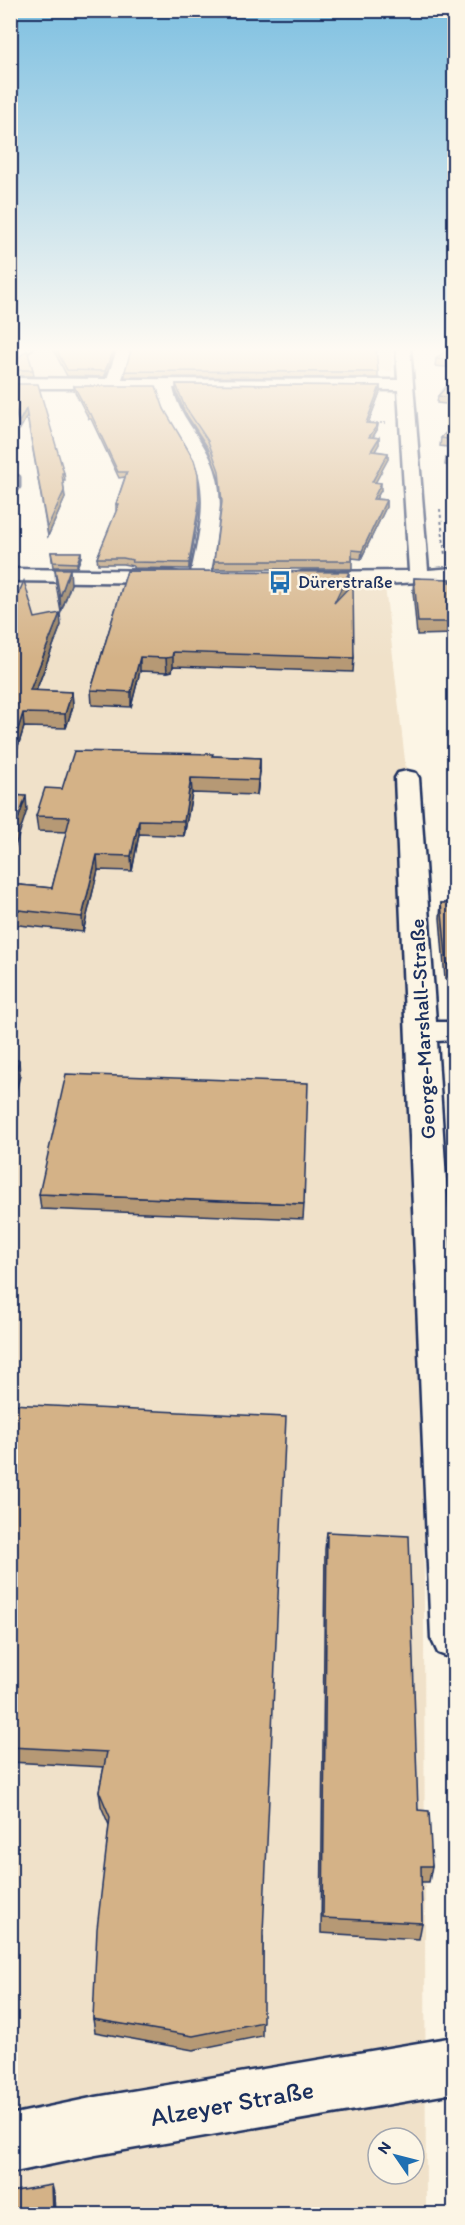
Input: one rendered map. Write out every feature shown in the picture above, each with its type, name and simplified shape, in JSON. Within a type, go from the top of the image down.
[{"type":"street","points":[[197,451],[210,480],[211,511],[200,577]]},
{"type":"street","points":[[411,451],[419,576]]},
{"type":"street","points":[[10,477],[10,487]]},
{"type":"street","points":[[281,578],[454,574]]},
{"type":"street","points":[[10,575],[223,577]]},
{"type":"street","name":"George-Marshall-Straße","points":[[407,778],[438,1031],[454,1638]]},
{"type":"street","name":"Alzeyer Straße","points":[[10,2144],[96,2126],[454,2065]]},
{"type":"shaded area","points":[[11,575],[384,578],[407,778],[422,1032],[426,2126],[366,2126],[366,2186],[426,2186],[426,2214],[11,2214]]},
{"type":"building","points":[[33,451],[58,451],[64,473],[62,473],[64,491],[47,528]]},
{"type":"building","points":[[108,451],[189,451],[198,474],[199,504],[189,563],[132,562],[133,560],[123,558],[97,558],[119,504],[116,504],[127,472],[118,472]]},
{"type":"building","points":[[212,451],[371,451],[388,453],[372,482],[381,483],[373,499],[386,500],[362,551],[352,550],[352,561],[214,561],[222,502],[219,471]]},
{"type":"building","points":[[452,451],[454,451],[454,459],[446,458]]},
{"type":"building","points":[[51,552],[81,552],[77,563],[53,562]]},
{"type":"building","points":[[55,569],[70,569],[60,597]]},
{"type":"building","points":[[127,571],[349,572],[334,603],[353,583],[354,658],[173,652],[172,657],[166,658],[140,657],[131,692],[91,690]]},
{"type":"building","points":[[414,578],[451,579],[449,582],[454,582],[454,622],[418,622]]},
{"type":"building","points":[[24,581],[35,618],[60,613],[30,690],[72,692],[65,714],[23,713],[12,748],[10,748],[10,613]]},
{"type":"building","points":[[74,751],[213,754],[212,756],[260,758],[258,780],[191,778],[184,821],[139,820],[131,856],[97,855],[82,917],[10,909],[10,884],[52,888],[70,817],[36,816],[45,788],[62,789]]},
{"type":"building","points":[[10,795],[26,796],[10,843]]},
{"type":"building","points":[[441,903],[454,903],[454,964],[447,964]]},
{"type":"building","points":[[10,1060],[19,1060],[10,1090]]},
{"type":"building","points":[[66,1074],[308,1083],[304,1204],[39,1194]]},
{"type":"building","points":[[10,1404],[286,1417],[263,1933],[263,2022],[193,2036],[93,2019],[97,1929],[110,1817],[99,1791],[107,1752],[10,1747]]},
{"type":"building","points":[[327,1532],[409,1536],[418,1810],[429,1811],[432,1866],[421,1866],[422,1923],[323,1918]]},
{"type":"building","points":[[52,2185],[53,2214],[10,2214],[10,2192]]},
{"type":"place","name":"Dürerstraße","points":[[280,582]]}]
